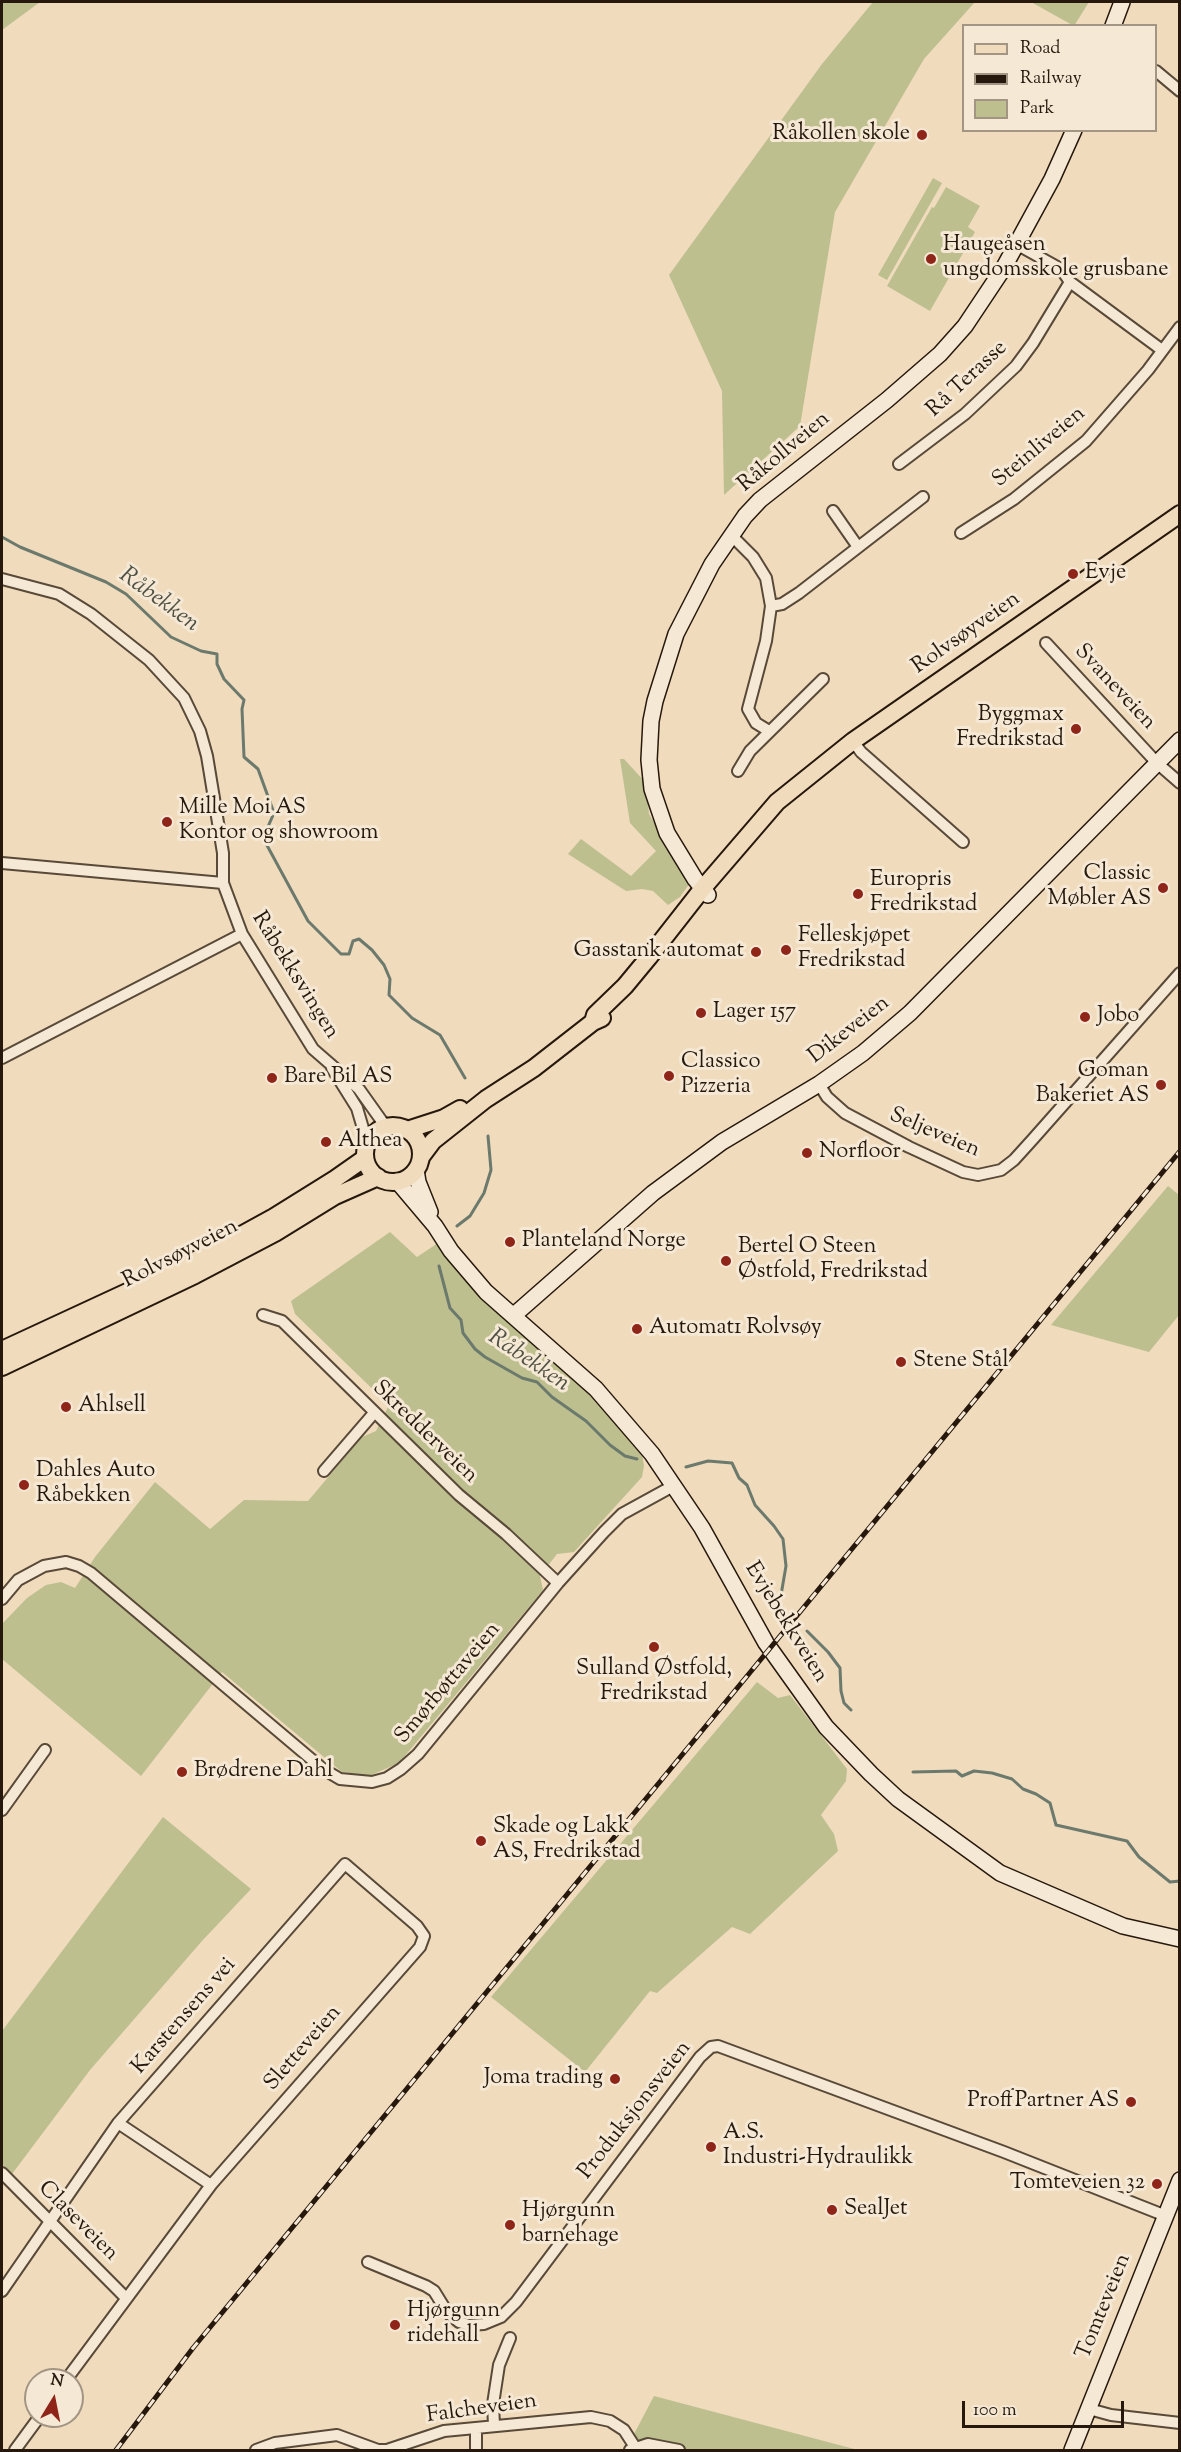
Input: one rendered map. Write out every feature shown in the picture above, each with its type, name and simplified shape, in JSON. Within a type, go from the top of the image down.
[{"type":"main road","name":"Rolvsøyveien","points":[[418,1163],[433,1141],[486,1099],[540,1064],[593,1022],[600,1020],[629,990],[710,886],[780,807],[785,798],[853,741],[1179,514]]},
{"type":"main road","name":"Rolvsøyveien","points":[[407,1130],[444,1118],[468,1105],[486,1099]]},
{"type":"main road","points":[[397,1126],[407,1130],[420,1146],[418,1163],[408,1177],[397,1181],[387,1181],[378,1177],[369,1169],[366,1150],[375,1132],[386,1127],[397,1126]]},
{"type":"main road","name":"Rolvsøyveien","points":[[2,1350],[192,1262],[274,1217],[335,1179],[366,1150]]},
{"type":"main road","name":"Rolvsøyveien","points":[[2,1366],[195,1275],[275,1233],[335,1196],[378,1177]]},
{"type":"street","points":[[1114,24],[1122,2]]},
{"type":"street","points":[[1157,73],[1179,91]]},
{"type":"street","name":"Råkollveien","points":[[710,886],[684,860],[667,834],[652,789],[649,760],[651,721],[657,693],[676,634],[697,590],[731,535],[760,500],[887,400],[940,354],[987,295],[1052,179],[1073,132]]},
{"type":"street","points":[[1016,244],[1061,269],[1070,282],[1162,350]]},
{"type":"street","name":"Rå Terasse","points":[[899,464],[965,414],[1016,366],[1033,343],[1070,282]]},
{"type":"street","name":"Steinliveien","points":[[961,532],[1014,499],[1086,441],[1148,370],[1179,327]]},
{"type":"street","points":[[771,606],[782,604],[799,593],[923,497]]},
{"type":"street","points":[[833,511],[858,547]]},
{"type":"street","points":[[731,535],[753,556],[766,578],[771,606],[766,641],[748,709],[756,723],[769,730]]},
{"type":"street","name":"Råbekksvingen","points":[[2,579],[59,594],[92,614],[149,660],[184,698],[200,731],[207,756],[223,853],[223,883],[242,934],[313,1049],[332,1068],[359,1089],[386,1127]]},
{"type":"street","name":"Svaneveien","points":[[1046,643],[1157,763],[1179,783]]},
{"type":"street","points":[[738,771],[750,751],[769,730],[784,719],[823,679]]},
{"type":"street","name":"Dikeveien","points":[[513,1316],[653,1193],[722,1142],[819,1084],[864,1053],[909,1013],[1179,740]]},
{"type":"street","points":[[853,741],[861,752],[963,842]]},
{"type":"street","points":[[2,863],[223,883]]},
{"type":"street","points":[[2,1058],[242,934]]},
{"type":"street","name":"Seljeveien","points":[[819,1084],[827,1097],[845,1113],[909,1148],[963,1172],[978,1175],[994,1172],[1014,1160],[1034,1139],[1179,973]]},
{"type":"street","name":"Råbekksvingen","points":[[332,1068],[357,1108],[366,1150]]},
{"type":"street","name":"Evjebekkveien","points":[[418,1163],[418,1182],[435,1226]]},
{"type":"street","name":"Evjebekkveien","points":[[397,1181],[479,1284],[596,1389],[652,1454],[702,1528],[776,1659],[826,1727],[898,1799],[1000,1874],[1124,1926],[1179,1939]]},
{"type":"street","name":"Skredderveien","points":[[263,1315],[282,1321],[459,1495],[506,1534],[558,1583]]},
{"type":"street","points":[[324,1471],[374,1413]]},
{"type":"street","name":"Smørbøttaveien","points":[[4,1591],[18,1580],[44,1566],[66,1562],[79,1566],[109,1588],[323,1769],[340,1779],[358,1783],[372,1782],[387,1778],[418,1754],[558,1583],[622,1514],[673,1486]]},
{"type":"street","points":[[2,1810],[45,1750]]},
{"type":"street","name":"Karstensens vei","points":[[2,2291],[118,2123],[345,1864],[417,1926],[424,1936]]},
{"type":"street","name":"Sletteveien","points":[[75,2368],[211,2185],[420,1947],[424,1936]]},
{"type":"street","name":"Produksjonsveien","points":[[368,2262],[434,2291],[447,2312],[459,2322],[469,2325],[484,2324],[501,2317],[516,2302],[700,2057],[711,2047],[718,2046],[1004,2152],[1166,2216]]},
{"type":"street","points":[[118,2123],[211,2185]]},
{"type":"street","name":"Claseveien","points":[[2,2173],[126,2298]]},
{"type":"street","name":"Tomteveien","points":[[1072,2451],[1179,2180]]},
{"type":"street","points":[[494,2425],[493,2404],[499,2365],[510,2338]]},
{"type":"street","points":[[1089,2409],[1111,2415],[1179,2423]]},
{"type":"street","name":"Falcheveien","points":[[256,2451],[275,2443],[337,2435],[378,2450],[387,2450],[444,2431],[591,2417],[610,2421],[624,2430],[632,2449]]},
{"type":"street","points":[[15,2451],[31,2428]]},
{"type":"street","points":[[476,2451],[477,2428]]},
{"type":"street","points":[[632,2449],[648,2444],[679,2451]]},
{"type":"green space","points":[[2,2],[40,2],[2,30]]},
{"type":"green space","points":[[873,2],[975,2],[924,59],[835,212],[800,426],[724,495],[722,391],[669,275],[822,64]]},
{"type":"green space","points":[[1031,2],[1089,2],[1075,24],[1070,24]]},
{"type":"green space","points":[[933,178],[942,183],[887,280],[878,275]]},
{"type":"green space","name":"Haugeåsen ungdomsskole grusbane","points":[[946,187],[980,206],[968,227],[975,232],[930,311],[887,286]]},
{"type":"green space","points":[[620,759],[624,759],[646,783],[649,814],[690,883],[680,897],[668,905],[653,891],[642,889],[626,891],[568,854],[581,839],[631,876],[656,851],[630,823]]},
{"type":"green space","points":[[1168,1186],[1179,1195],[1179,1315],[1149,1352],[1051,1325]]},
{"type":"green space","points":[[390,1232],[417,1257],[438,1241],[536,1347],[597,1395],[641,1448],[644,1466],[642,1477],[574,1552],[557,1554],[540,1576],[543,1590],[399,1763],[369,1776],[342,1772],[222,1672],[141,1776],[2,1659],[2,1624],[27,1598],[46,1585],[61,1582],[75,1588],[95,1557],[155,1482],[210,1529],[244,1500],[308,1501],[362,1437],[376,1431],[389,1405],[295,1314],[291,1301]]},
{"type":"green space","points":[[757,1682],[778,1698],[790,1695],[847,1769],[846,1781],[821,1815],[834,1834],[838,1851],[750,1934],[732,1927],[657,1993],[650,1991],[585,2072],[491,1997]]},
{"type":"green space","points":[[163,1817],[251,1889],[202,1941],[90,2070],[12,2174],[2,2164],[2,2031]]},
{"type":"green space","points":[[654,2396],[858,2450],[679,2450],[635,2447],[634,2434]]},
{"type":"waterway","name":"Råbekken","points":[[2,537],[20,547],[106,582],[126,594],[171,637],[201,651],[217,654],[217,664],[224,679],[244,700],[242,709],[244,757],[258,769],[274,813],[263,838],[308,921],[341,954],[349,954],[353,941],[359,939],[372,950],[384,965],[390,979],[389,995],[412,1018],[440,1035],[465,1078]]},
{"type":"waterway","name":"Råbekken","points":[[457,1226],[470,1216],[484,1193],[491,1170],[488,1136]]},
{"type":"waterway","name":"Råbekken","points":[[439,1266],[450,1308],[461,1320],[463,1333],[475,1349],[522,1378],[537,1382],[552,1397],[586,1421],[610,1445],[625,1456],[637,1459]]},
{"type":"waterway","name":"Råbekken","points":[[686,1467],[708,1461],[732,1463],[739,1478],[747,1485],[755,1505],[783,1539],[786,1566],[781,1595]]},
{"type":"waterway","points":[[807,1631],[840,1668],[844,1703],[851,1710]]},
{"type":"waterway","points":[[913,1772],[956,1771],[962,1776],[974,1771],[1012,1779],[1023,1789],[1050,1803],[1056,1825],[1127,1841],[1139,1857],[1170,1882],[1180,1881]]},
{"type":"railway","points":[[116,2450],[193,2348],[1180,1151]]},
{"type":"place","name":"Råkollen skole","points":[[922,135]]},
{"type":"place","name":"Haugeåsen ungdomsskole grusbane","points":[[931,259]]},
{"type":"place","name":"Evje","points":[[1073,574]]},
{"type":"place","name":"Byggmax Fredrikstad","points":[[1076,729]]},
{"type":"place","name":"Mille Moi AS Kontor og showroom","points":[[167,822]]},
{"type":"place","name":"Classic Møbler AS","points":[[1163,888]]},
{"type":"place","name":"Europris Fredrikstad","points":[[858,894]]},
{"type":"place","name":"Felleskjøpet Fredrikstad","points":[[786,950]]},
{"type":"place","name":"Gasstank automat","points":[[756,952]]},
{"type":"place","name":"Lager 157","points":[[701,1013]]},
{"type":"place","name":"Jobo","points":[[1085,1017]]},
{"type":"place","name":"Classico Pizzeria","points":[[669,1076]]},
{"type":"place","name":"Bare Bil AS","points":[[272,1078]]},
{"type":"place","name":"Goman Bakeriet AS","points":[[1161,1085]]},
{"type":"place","name":"Althea","points":[[326,1142]]},
{"type":"place","name":"Norfloor","points":[[807,1153]]},
{"type":"place","name":"Planteland Norge","points":[[510,1242]]},
{"type":"place","name":"Bertel O Steen Østfold, Fredrikstad","points":[[726,1261]]},
{"type":"place","name":"Automat1 Rolvsøy","points":[[637,1329]]},
{"type":"place","name":"Stene Stål","points":[[901,1362]]},
{"type":"place","name":"Ahlsell","points":[[66,1407]]},
{"type":"place","name":"Dahles Auto Råbekken","points":[[24,1485]]},
{"type":"place","name":"Sulland Østfold, Fredrikstad","points":[[654,1647]]},
{"type":"place","name":"Brødrene Dahl","points":[[182,1772]]},
{"type":"place","name":"Skade og Lakk AS, Fredrikstad","points":[[481,1841]]},
{"type":"place","name":"Joma trading","points":[[615,2079]]},
{"type":"place","name":"ProffPartner AS","points":[[1131,2102]]},
{"type":"place","name":"A.S. Industri-Hydraulikk","points":[[711,2147]]},
{"type":"place","name":"Tomteveien 32","points":[[1157,2184]]},
{"type":"place","name":"SealJet","points":[[832,2210]]},
{"type":"place","name":"Hjørgunn barnehage","points":[[510,2225]]},
{"type":"place","name":"Hjørgunn ridehall","points":[[395,2325]]}]
